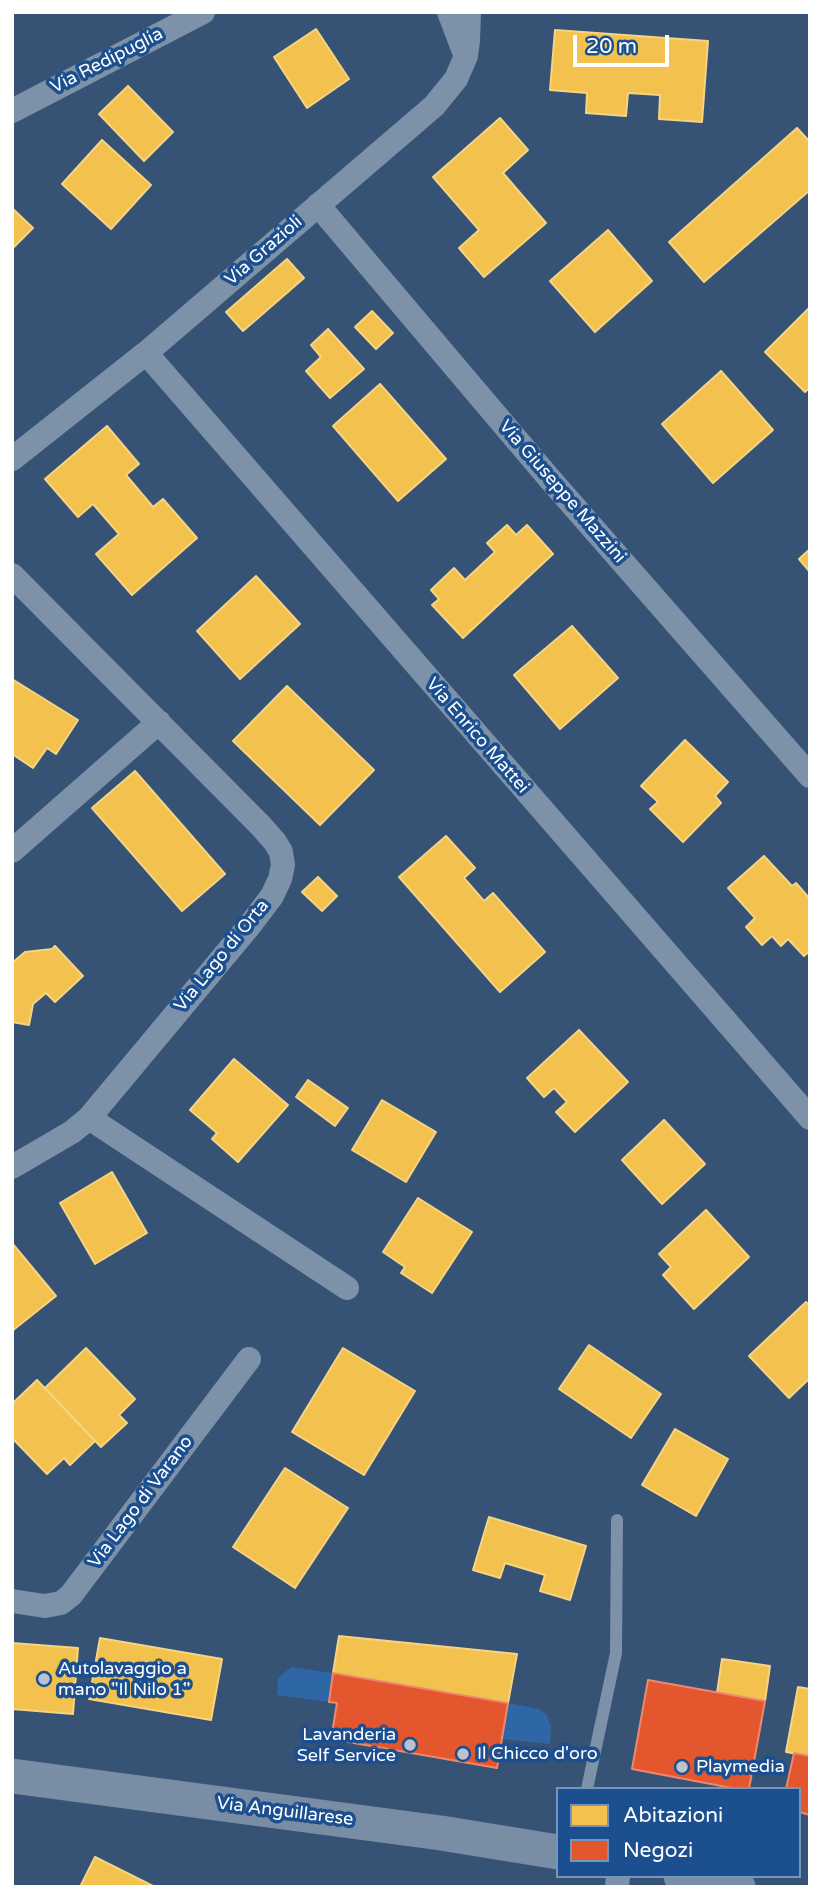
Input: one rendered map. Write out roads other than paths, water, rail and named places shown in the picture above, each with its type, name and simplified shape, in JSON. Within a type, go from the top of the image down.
[{"type":"main road","name":"Via Anguillarese","points":[[12,1776],[441,1832],[556,1852]]},
{"type":"main road","points":[[691,1878],[738,1887]]},
{"type":"street","name":"Via Redipuglia","points":[[12,111],[203,12]]},
{"type":"street","points":[[449,12],[466,56]]},
{"type":"street","name":"Via Grazioli","points":[[12,459],[146,353],[434,106],[456,79],[466,56],[469,12]]},
{"type":"street","name":"Via Giuseppe Mazzini","points":[[318,205],[810,776]]},
{"type":"street","name":"Via Enrico Mattei","points":[[146,353],[810,1118]]},
{"type":"street","name":"Via Lago di Orta","points":[[12,575],[261,826],[281,852],[283,865],[272,895],[250,925],[89,1118],[72,1132],[12,1167]]},
{"type":"street","points":[[12,850],[159,722]]},
{"type":"street","points":[[89,1118],[346,1288]]},
{"type":"street","name":"Via Lago di Varano","points":[[12,1601],[45,1606],[61,1603],[71,1595],[249,1359]]},
{"type":"lane","points":[[587,1787],[616,1653],[617,1520]]},
{"type":"place","name":"Autolavaggio a mano \"Il Nilo 1\"","points":[[44,1679]]},
{"type":"place","name":"Lavanderia Self Service","points":[[410,1745]]},
{"type":"place","name":"Il Chicco d'oro","points":[[463,1754]]},
{"type":"place","name":"Playmedia","points":[[682,1767]]}]
